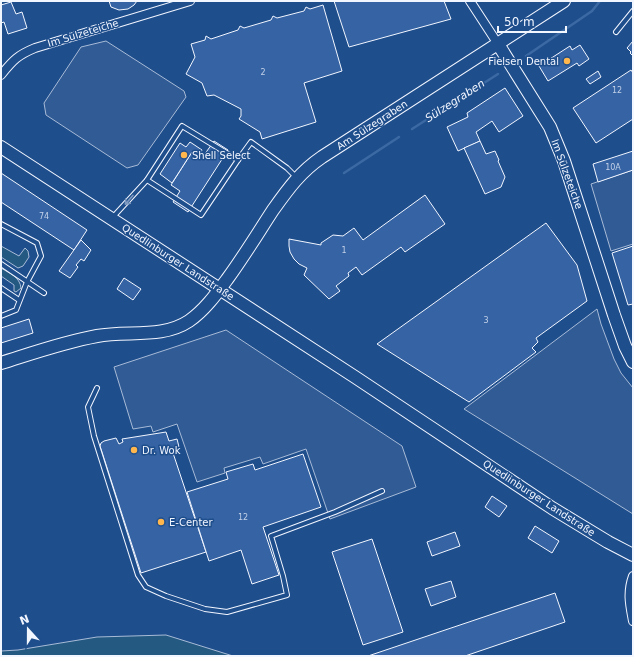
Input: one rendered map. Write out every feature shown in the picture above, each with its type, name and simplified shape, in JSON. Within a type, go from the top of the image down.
[{"type":"street","name":"Im Sülzeteiche","points":[[1,75],[17,57],[35,48],[172,4],[190,1]]},
{"type":"street","name":"Im Sülzeteiche","points":[[470,1],[550,127],[564,161],[616,321],[625,346],[633,362]]},
{"type":"street","name":"Am Sülzegraben","points":[[1,363],[84,338],[100,335],[157,332],[172,329],[195,317],[220,290],[286,191],[306,169],[564,1]]},
{"type":"street","name":"Quedlinburger Landstraße","points":[[1,147],[558,512],[633,556]]},
{"type":"street","points":[[633,576],[630,584],[629,601],[633,621]]},
{"type":"lane","points":[[616,32],[633,11]]},
{"type":"lane","points":[[111,219],[147,180],[182,126],[238,160]]},
{"type":"lane","points":[[147,180],[201,215],[251,142],[287,168],[297,178]]},
{"type":"lane","points":[[1,224],[37,243],[41,256],[27,282],[16,310],[1,316]]},
{"type":"lane","points":[[1,264],[44,293]]},
{"type":"lane","points":[[1,288],[19,300]]},
{"type":"lane","points":[[97,388],[88,407],[94,436],[138,575],[146,587],[166,596],[205,609],[227,612],[287,595],[271,536],[335,512],[382,491]]},
{"type":"shaded area","points":[[106,41],[184,91],[186,97],[138,165],[127,168],[46,115],[44,103],[81,47]]},
{"type":"shaded area","points":[[633,170],[633,244],[611,251],[591,184]]},
{"type":"shaded area","points":[[1,246],[19,256],[25,248],[28,251],[29,257],[23,266],[18,268],[1,257]]},
{"type":"shaded area","points":[[1,268],[19,281],[21,288],[16,292],[14,291],[14,285],[1,276]]},
{"type":"shaded area","points":[[597,309],[614,359],[621,373],[633,388],[633,514],[464,409]]},
{"type":"shaded area","points":[[226,330],[402,446],[416,487],[330,519],[306,449],[263,464],[260,457],[224,468],[225,473],[197,482],[177,424],[153,432],[151,426],[133,429],[114,367]]},
{"type":"shaded area","points":[[166,635],[233,656],[1,656],[1,651],[18,650],[97,637]]},
{"type":"building","points":[[109,1],[137,1],[128,9],[119,10],[111,7]]},
{"type":"building","points":[[334,1],[444,1],[451,19],[349,47]]},
{"type":"building","points":[[11,2],[16,14],[22,12],[27,28],[8,34],[4,22],[1,23],[1,5]]},
{"type":"building","points":[[323,5],[342,71],[304,83],[316,122],[262,139],[260,132],[239,119],[241,116],[241,109],[214,95],[207,96],[202,83],[186,74],[195,57],[191,44],[205,40],[206,36],[211,39],[238,30],[240,26],[244,28],[271,20],[273,16],[277,18],[304,11],[306,7],[310,9]]},
{"type":"building","points":[[633,41],[633,56],[627,48]]},
{"type":"building","name":"Fielsen Dental","points":[[580,45],[589,59],[579,66],[577,63],[548,81],[539,66],[570,46],[572,50]]},
{"type":"building","points":[[631,70],[633,73],[633,119],[596,143],[573,108]]},
{"type":"building","points":[[598,71],[601,77],[590,84],[586,79]]},
{"type":"building","points":[[505,88],[523,116],[499,132],[492,121],[476,132],[480,141],[458,151],[447,127],[468,117],[467,113]]},
{"type":"building","points":[[214,141],[228,150],[188,212],[173,202],[180,191],[171,185],[192,152],[202,158]]},
{"type":"building","points":[[480,141],[486,154],[495,151],[505,177],[501,187],[485,194],[464,148]]},
{"type":"building","points":[[190,142],[202,150],[199,156],[192,152],[172,183],[160,174],[180,143],[186,147]]},
{"type":"building","points":[[633,151],[633,170],[598,182],[593,164]]},
{"type":"building","points":[[1,173],[87,230],[74,250],[1,202]]},
{"type":"building","points":[[425,195],[445,224],[405,252],[401,247],[362,275],[356,267],[348,273],[349,276],[336,286],[340,291],[329,299],[304,275],[307,268],[299,264],[290,252],[289,239],[321,245],[321,243],[333,235],[343,236],[354,228],[363,240]]},
{"type":"building","points":[[546,223],[577,265],[587,301],[536,338],[538,342],[532,348],[536,352],[469,402],[377,344]]},
{"type":"building","points":[[81,240],[91,250],[84,261],[81,259],[76,265],[78,267],[70,278],[59,271]]},
{"type":"building","points":[[633,246],[633,304],[628,305],[612,253]]},
{"type":"building","points":[[124,278],[141,289],[133,300],[117,289]]},
{"type":"building","points":[[29,319],[33,333],[1,343],[1,328]]},
{"type":"building","name":"E-Center","points":[[166,432],[169,441],[177,439],[179,447],[172,450],[206,552],[141,573],[100,446],[104,441],[116,438],[119,444],[123,442],[122,439]]},
{"type":"building","points":[[303,454],[321,507],[263,527],[279,575],[252,584],[241,550],[209,561],[187,492],[228,479],[226,472],[253,464],[255,470]]},
{"type":"building","points":[[492,496],[507,506],[499,517],[485,507]]},
{"type":"building","points":[[535,526],[559,541],[552,553],[528,538]]},
{"type":"building","points":[[455,532],[460,546],[432,556],[427,542]]},
{"type":"building","points":[[372,539],[403,632],[363,645],[332,552]]},
{"type":"building","points":[[451,581],[456,597],[431,606],[425,589]]},
{"type":"building","points":[[555,593],[565,622],[465,656],[368,656]]},
{"type":"waterway","name":"Sülzegraben","points":[[526,56],[592,11],[600,1]]},
{"type":"waterway","name":"Sülzegraben","points":[[412,129],[498,74]]},
{"type":"waterway","name":"Sülzegraben","points":[[344,173],[399,137]]},
{"type":"place","name":"Fielsen Dental","points":[[567,61]]},
{"type":"place","name":"Shell Select","points":[[184,155]]},
{"type":"place","name":"Dr. Wok","points":[[134,450]]},
{"type":"place","name":"E-Center","points":[[161,522]]}]
